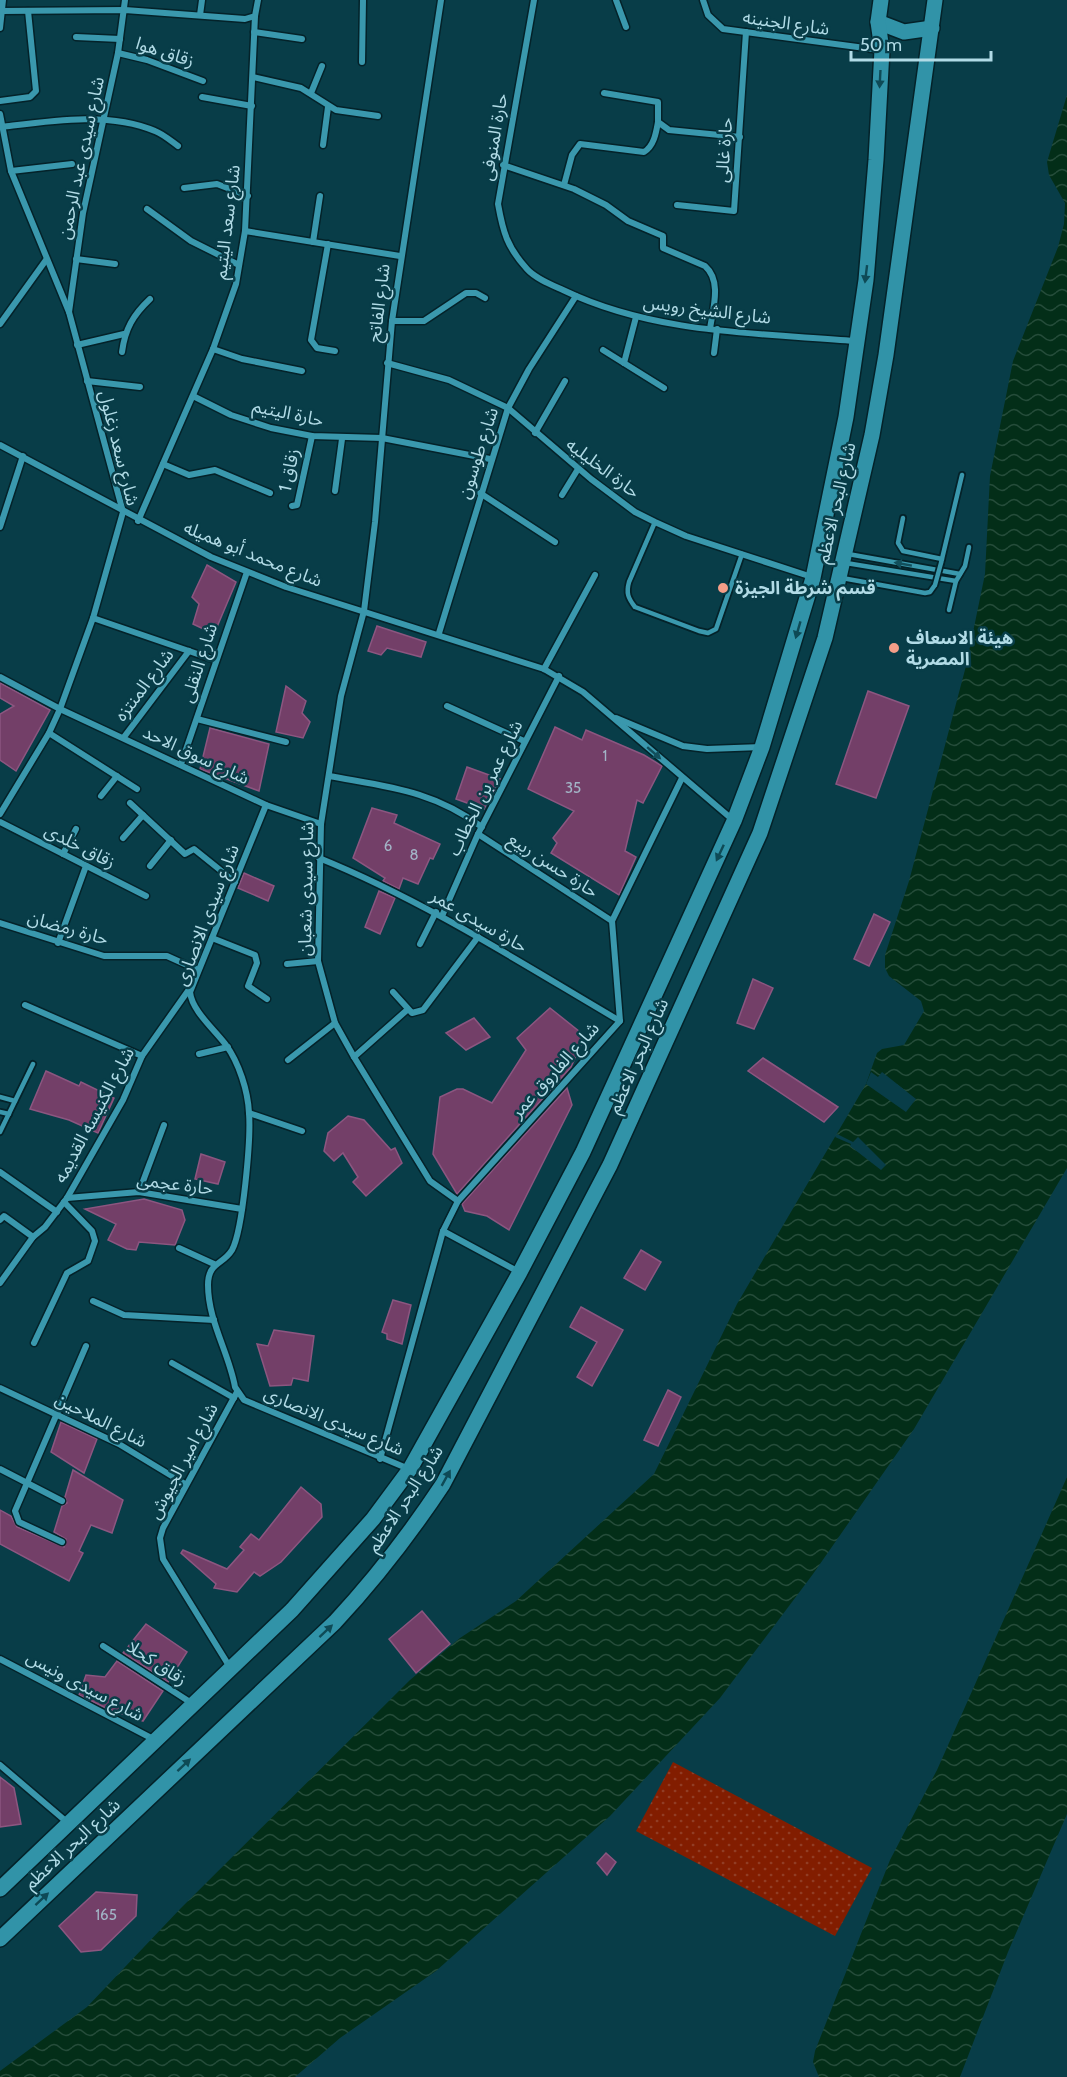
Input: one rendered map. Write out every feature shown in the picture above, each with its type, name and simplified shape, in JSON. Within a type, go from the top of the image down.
[{"type":"main road","name":"شارع البحر الاعظم","points":[[0,1889],[232,1669],[334,1565],[410,1469],[520,1272],[583,1152],[734,821],[762,747],[813,578],[846,417],[872,220],[882,50],[878,22],[881,0]]},
{"type":"main road","name":"شارع البحر الاعظم","points":[[0,1939],[335,1622],[375,1579],[411,1533],[443,1484],[610,1165],[760,833],[825,638],[872,435],[886,355],[935,0]]},
{"type":"main road","points":[[878,22],[904,32],[932,27]]},
{"type":"street","points":[[0,28],[3,0]]},
{"type":"street","name":"شارع سيدى عبد الرحمن","points":[[69,312],[76,259],[118,53],[125,0]]},
{"type":"street","points":[[200,15],[202,0]]},
{"type":"street","name":"شارع سعد اليتيم","points":[[138,521],[213,348],[236,284],[248,196],[254,32],[258,0]]},
{"type":"street","points":[[362,62],[363,0]]},
{"type":"street","name":"شارع الفاتح","points":[[364,611],[382,438],[387,363],[400,256],[441,0]]},
{"type":"street","name":"حارة المنوفى","points":[[529,271],[504,237],[498,204],[534,0]]},
{"type":"street","points":[[616,0],[626,27]]},
{"type":"street","name":"شارع الجنينه","points":[[703,0],[708,15],[723,29],[882,50]]},
{"type":"street","points":[[2,11],[125,10],[245,19],[255,15]]},
{"type":"street","points":[[0,100],[30,97],[36,91],[28,11]]},
{"type":"street","points":[[254,32],[302,39]]},
{"type":"street","name":"حارة غالى","points":[[677,205],[734,211],[746,32]]},
{"type":"street","points":[[76,37],[120,39]]},
{"type":"street","name":"زقاق هوا","points":[[118,53],[147,60],[203,81]]},
{"type":"street","points":[[311,93],[322,66]]},
{"type":"street","points":[[253,77],[311,93],[328,107],[378,116]]},
{"type":"street","points":[[564,185],[572,155],[580,144],[644,152],[649,149],[655,137],[658,102],[604,93]]},
{"type":"street","points":[[202,97],[252,106]]},
{"type":"street","points":[[323,145],[328,107]]},
{"type":"street","name":"شارع سعد زغلول","points":[[0,114],[11,171],[69,312],[123,512],[93,618],[60,709],[49,733],[0,814]]},
{"type":"street","points":[[2,127],[52,121],[130,123],[156,131],[178,146]]},
{"type":"street","points":[[658,122],[669,130],[740,137]]},
{"type":"street","points":[[11,171],[72,164]]},
{"type":"street","points":[[504,165],[564,185],[606,205],[628,221],[663,236],[663,248],[705,266],[710,271],[715,284],[714,353]]},
{"type":"street","points":[[184,188],[217,184],[248,196]]},
{"type":"street","points":[[313,242],[320,196]]},
{"type":"street","points":[[147,209],[191,241],[239,265]]},
{"type":"street","points":[[245,231],[400,256]]},
{"type":"street","points":[[328,244],[311,340],[317,348],[334,351]]},
{"type":"street","points":[[76,259],[115,264]]},
{"type":"street","points":[[0,324],[46,260]]},
{"type":"street","name":"شارع الشيخ رويس","points":[[529,271],[576,296],[636,316],[669,324],[855,341]]},
{"type":"street","points":[[392,321],[424,321],[466,293],[477,292],[485,298]]},
{"type":"street","name":"شارع طوسون","points":[[439,633],[490,459],[508,408],[529,369],[576,296]]},
{"type":"street","points":[[122,352],[124,334],[134,315],[150,299]]},
{"type":"street","points":[[624,363],[636,316]]},
{"type":"street","points":[[77,345],[124,334]]},
{"type":"street","points":[[213,348],[242,359],[302,371]]},
{"type":"street","points":[[603,350],[664,388]]},
{"type":"street","name":"حارة الخليليه","points":[[387,363],[450,380],[508,408],[578,469],[635,512],[655,522],[813,578]]},
{"type":"street","points":[[87,381],[140,387]]},
{"type":"street","points":[[535,433],[565,381]]},
{"type":"street","name":"حارة اليتيم","points":[[193,396],[231,415],[261,425],[312,436],[342,439],[382,438],[490,459]]},
{"type":"street","name":"زقاق 1","points":[[292,506],[297,505],[312,436]]},
{"type":"street","points":[[335,491],[342,439]]},
{"type":"street","name":"شارع محمد أبو هميله","points":[[0,445],[138,521],[247,572],[286,587],[439,633],[559,676],[610,715],[734,821]]},
{"type":"street","points":[[0,527],[23,456]]},
{"type":"street","points":[[163,464],[189,475],[215,470],[270,493]]},
{"type":"street","points":[[562,495],[578,469]]},
{"type":"street","points":[[480,492],[555,542]]},
{"type":"street","points":[[0,503],[8,506]]},
{"type":"street","name":"شارع النقلى","points":[[181,764],[247,572]]},
{"type":"street","points":[[544,669],[595,575]]},
{"type":"street","name":"شارع سيدى شعبان","points":[[364,611],[341,696],[321,824],[318,961],[334,1023],[430,1181],[458,1202]]},
{"type":"street","points":[[93,618],[215,660]]},
{"type":"street","name":"شارع المنتزه","points":[[124,737],[189,651]]},
{"type":"street","name":"شارع عمر بن الخطاب","points":[[439,914],[559,676]]},
{"type":"street","name":"شارع سوق الاحد","points":[[0,677],[60,709],[267,805],[321,824]]},
{"type":"street","points":[[447,706],[525,741]]},
{"type":"street","name":"شارع محمد أبو هميله","points":[[610,715],[683,746],[707,749],[762,747]]},
{"type":"street","points":[[197,719],[286,742]]},
{"type":"street","points":[[49,733],[137,789]]},
{"type":"street","points":[[101,796],[117,776]]},
{"type":"street","points":[[329,776],[416,792],[440,800],[482,826]]},
{"type":"street","points":[[612,921],[682,778]]},
{"type":"street","points":[[130,803],[185,854],[194,849],[236,882]]},
{"type":"street","name":"شارع سيدى الانصارى","points":[[267,805],[190,987],[192,1002],[228,1047],[242,1079],[249,1113],[242,1209],[232,1250],[225,1258],[214,1264],[208,1284],[214,1320],[236,1395],[380,1459],[410,1469]]},
{"type":"street","points":[[123,838],[143,815]]},
{"type":"street","name":"زقاق خلدى","points":[[0,822],[146,896]]},
{"type":"street","points":[[63,854],[76,829]]},
{"type":"street","name":"حارة حسن ربيع","points":[[478,834],[612,921]]},
{"type":"street","points":[[150,866],[171,840]]},
{"type":"street","name":"حارة سيدى عمر","points":[[319,858],[379,882],[439,914],[620,1021]]},
{"type":"street","points":[[58,944],[86,866]]},
{"type":"street","points":[[420,944],[439,914]]},
{"type":"street","name":"شارع الفاروق عمر","points":[[443,1231],[458,1202],[620,1021],[612,921]]},
{"type":"street","name":"حارة رمضان","points":[[0,925],[104,956],[167,957],[198,970]]},
{"type":"street","points":[[393,992],[407,1010],[418,1014],[478,937]]},
{"type":"street","points":[[212,938],[255,956],[257,963],[249,987],[267,999]]},
{"type":"street","points":[[287,964],[318,961]]},
{"type":"street","name":"شارع الكنيسه القديمه","points":[[0,1283],[33,1237],[66,1200],[123,1100],[142,1056],[190,987]]},
{"type":"street","points":[[25,1005],[142,1056]]},
{"type":"street","points":[[354,1057],[407,1010]]},
{"type":"street","points":[[288,1060],[334,1023]]},
{"type":"street","points":[[199,1054],[228,1047]]},
{"type":"street","points":[[249,1113],[302,1131]]},
{"type":"street","points":[[139,1192],[164,1125]]},
{"type":"street","points":[[0,1172],[57,1212]]},
{"type":"street","name":"حارة عجمى","points":[[66,1200],[139,1192],[242,1209]]},
{"type":"street","points":[[34,1343],[68,1273],[88,1261],[95,1241],[92,1231],[66,1200]]},
{"type":"street","points":[[0,1220],[4,1216],[33,1237]]},
{"type":"street","points":[[380,1459],[443,1231],[520,1272]]},
{"type":"street","points":[[179,1248],[214,1264]]},
{"type":"street","points":[[93,1300],[124,1315],[214,1320]]},
{"type":"street","points":[[62,1542],[16,1519],[15,1511],[86,1346]]},
{"type":"street","points":[[172,1363],[236,1395]]},
{"type":"street","name":"شارع الملاحين","points":[[0,1388],[119,1444],[185,1484]]},
{"type":"street","name":"شارع امير الجيوش","points":[[232,1669],[159,1549],[164,1528],[185,1484],[236,1395]]},
{"type":"street","points":[[0,1469],[62,1501]]},
{"type":"street","name":"زقاق كحلا","points":[[103,1646],[194,1705]]},
{"type":"street","name":"شارع سيدى ونيس","points":[[0,1659],[155,1740]]},
{"type":"street","points":[[0,1765],[69,1823]]},
{"type":"lane","points":[[843,564],[925,593],[930,592],[935,585],[962,475]]},
{"type":"lane","points":[[903,518],[898,543],[903,551],[941,561]]},
{"type":"lane","points":[[655,522],[629,582],[627,591],[629,600],[634,607],[699,631],[708,633],[716,629],[742,554]]},
{"type":"lane","points":[[950,610],[956,581],[969,548]]},
{"type":"lane","points":[[843,564],[960,574]]},
{"type":"lane","points":[[843,564],[956,581]]},
{"type":"lane","points":[[0,1132],[33,1064]]},
{"type":"lane","points":[[0,1097],[15,1101]]},
{"type":"lane","points":[[0,1112],[9,1114]]},
{"type":"shaded area","points":[[673,1762],[872,1868],[835,1936],[636,1831]]},
{"type":"water","points":[[1067,95],[1067,1168],[914,1429],[813,1574],[720,1698],[610,1816],[436,1971],[340,2038],[295,2077],[0,2077],[0,2071],[87,2007],[181,1908],[410,1680],[460,1638],[516,1601],[654,1474],[737,1304],[866,1084],[877,1053],[882,1049],[904,1045],[924,1011],[921,1001],[889,976],[885,968],[885,955],[909,881],[966,666],[985,574],[990,476],[1013,361],[1058,247],[1064,224],[1065,203],[1049,175],[1047,162]]},
{"type":"water","points":[[1067,1477],[1067,1814],[1008,1952],[960,2077],[819,2077],[813,2062],[815,2051],[890,1860],[937,1770]]},
{"type":"pier","points":[[871,1072],[878,1077],[882,1072],[916,1099],[906,1112],[866,1084]]},
{"type":"pier","points":[[837,1134],[853,1142],[858,1137],[886,1165],[881,1170],[850,1146],[851,1144],[835,1137]]},
{"type":"building","points":[[207,565],[236,582],[214,634],[193,624],[199,604],[192,597]]},
{"type":"building","points":[[377,626],[426,642],[421,657],[387,648],[381,655],[368,651]]},
{"type":"building","points":[[0,683],[50,710],[16,771],[0,760],[0,714],[14,706],[0,698]]},
{"type":"building","points":[[286,686],[306,701],[302,713],[310,722],[303,738],[276,732]]},
{"type":"building","points":[[868,691],[909,706],[876,798],[836,784]]},
{"type":"building","points":[[555,727],[582,740],[586,730],[644,755],[662,766],[643,803],[637,800],[625,851],[636,857],[619,895],[551,853],[557,843],[553,838],[574,811],[528,789]]},
{"type":"building","points":[[210,728],[269,744],[259,791],[200,769]]},
{"type":"building","points":[[467,767],[500,779],[484,809],[456,799]]},
{"type":"building","points":[[372,808],[397,815],[394,823],[440,844],[433,859],[430,858],[418,884],[403,878],[399,889],[383,881],[385,878],[353,858]]},
{"type":"building","points":[[244,873],[274,886],[268,901],[238,888]]},
{"type":"building","points":[[379,891],[395,898],[380,934],[365,927]]},
{"type":"building","points":[[874,914],[890,922],[869,966],[854,959]]},
{"type":"building","points":[[753,979],[773,988],[754,1029],[737,1023]]},
{"type":"building","points":[[550,1008],[585,1036],[571,1067],[457,1194],[433,1154],[440,1097],[457,1089],[463,1089],[492,1103],[526,1050],[517,1038]]},
{"type":"building","points":[[474,1018],[490,1037],[466,1050],[446,1033]]},
{"type":"building","points":[[763,1058],[838,1107],[824,1122],[748,1071]]},
{"type":"building","points":[[46,1071],[79,1086],[81,1082],[114,1098],[98,1133],[69,1120],[30,1109]]},
{"type":"building","points":[[567,1088],[572,1105],[509,1230],[487,1216],[465,1211],[462,1204]]},
{"type":"building","points":[[348,1116],[364,1120],[391,1150],[395,1148],[402,1163],[366,1196],[353,1182],[358,1177],[343,1153],[334,1161],[324,1151],[328,1133]]},
{"type":"building","points":[[201,1154],[225,1162],[218,1184],[195,1179]]},
{"type":"building","points":[[144,1199],[182,1210],[185,1220],[175,1245],[139,1242],[136,1250],[127,1249],[108,1240],[116,1224],[85,1209]]},
{"type":"building","points":[[641,1250],[661,1262],[645,1290],[624,1278]]},
{"type":"building","points":[[393,1300],[411,1305],[402,1344],[387,1339],[387,1334],[382,1332]]},
{"type":"building","points":[[581,1307],[623,1330],[592,1386],[577,1377],[597,1342],[570,1327]]},
{"type":"building","points":[[274,1330],[314,1336],[308,1381],[293,1378],[291,1385],[270,1386],[257,1344],[268,1346]]},
{"type":"building","points":[[668,1390],[681,1397],[658,1446],[644,1440]]},
{"type":"building","points":[[61,1422],[97,1439],[84,1473],[51,1452]]},
{"type":"building","points":[[73,1470],[123,1500],[112,1533],[91,1525],[79,1551],[83,1553],[69,1581],[0,1544],[0,1510],[11,1516],[17,1527],[64,1547],[66,1539],[54,1532],[62,1506],[67,1503],[65,1497]]},
{"type":"building","points":[[301,1487],[321,1504],[322,1517],[281,1562],[260,1576],[254,1572],[237,1592],[214,1588],[216,1584],[181,1553],[183,1550],[227,1569],[244,1550],[240,1547],[251,1534],[259,1540]]},
{"type":"building","points":[[422,1611],[450,1644],[416,1673],[389,1639]]},
{"type":"building","points":[[146,1624],[187,1652],[168,1682],[123,1653]]},
{"type":"building","points":[[117,1661],[163,1691],[143,1721],[108,1709],[79,1695],[86,1675],[105,1677]]},
{"type":"building","points":[[0,1777],[14,1788],[21,1824],[0,1827]]},
{"type":"building","points":[[606,1853],[616,1862],[607,1875],[597,1863]]},
{"type":"building","points":[[96,1892],[137,1895],[136,1916],[101,1950],[81,1952],[59,1926]]},
{"type":"place","name":"قسم شرطة الجيزة","points":[[723,588]]},
{"type":"place","name":"هيئة الاسعاف المصرية","points":[[894,648]]}]
